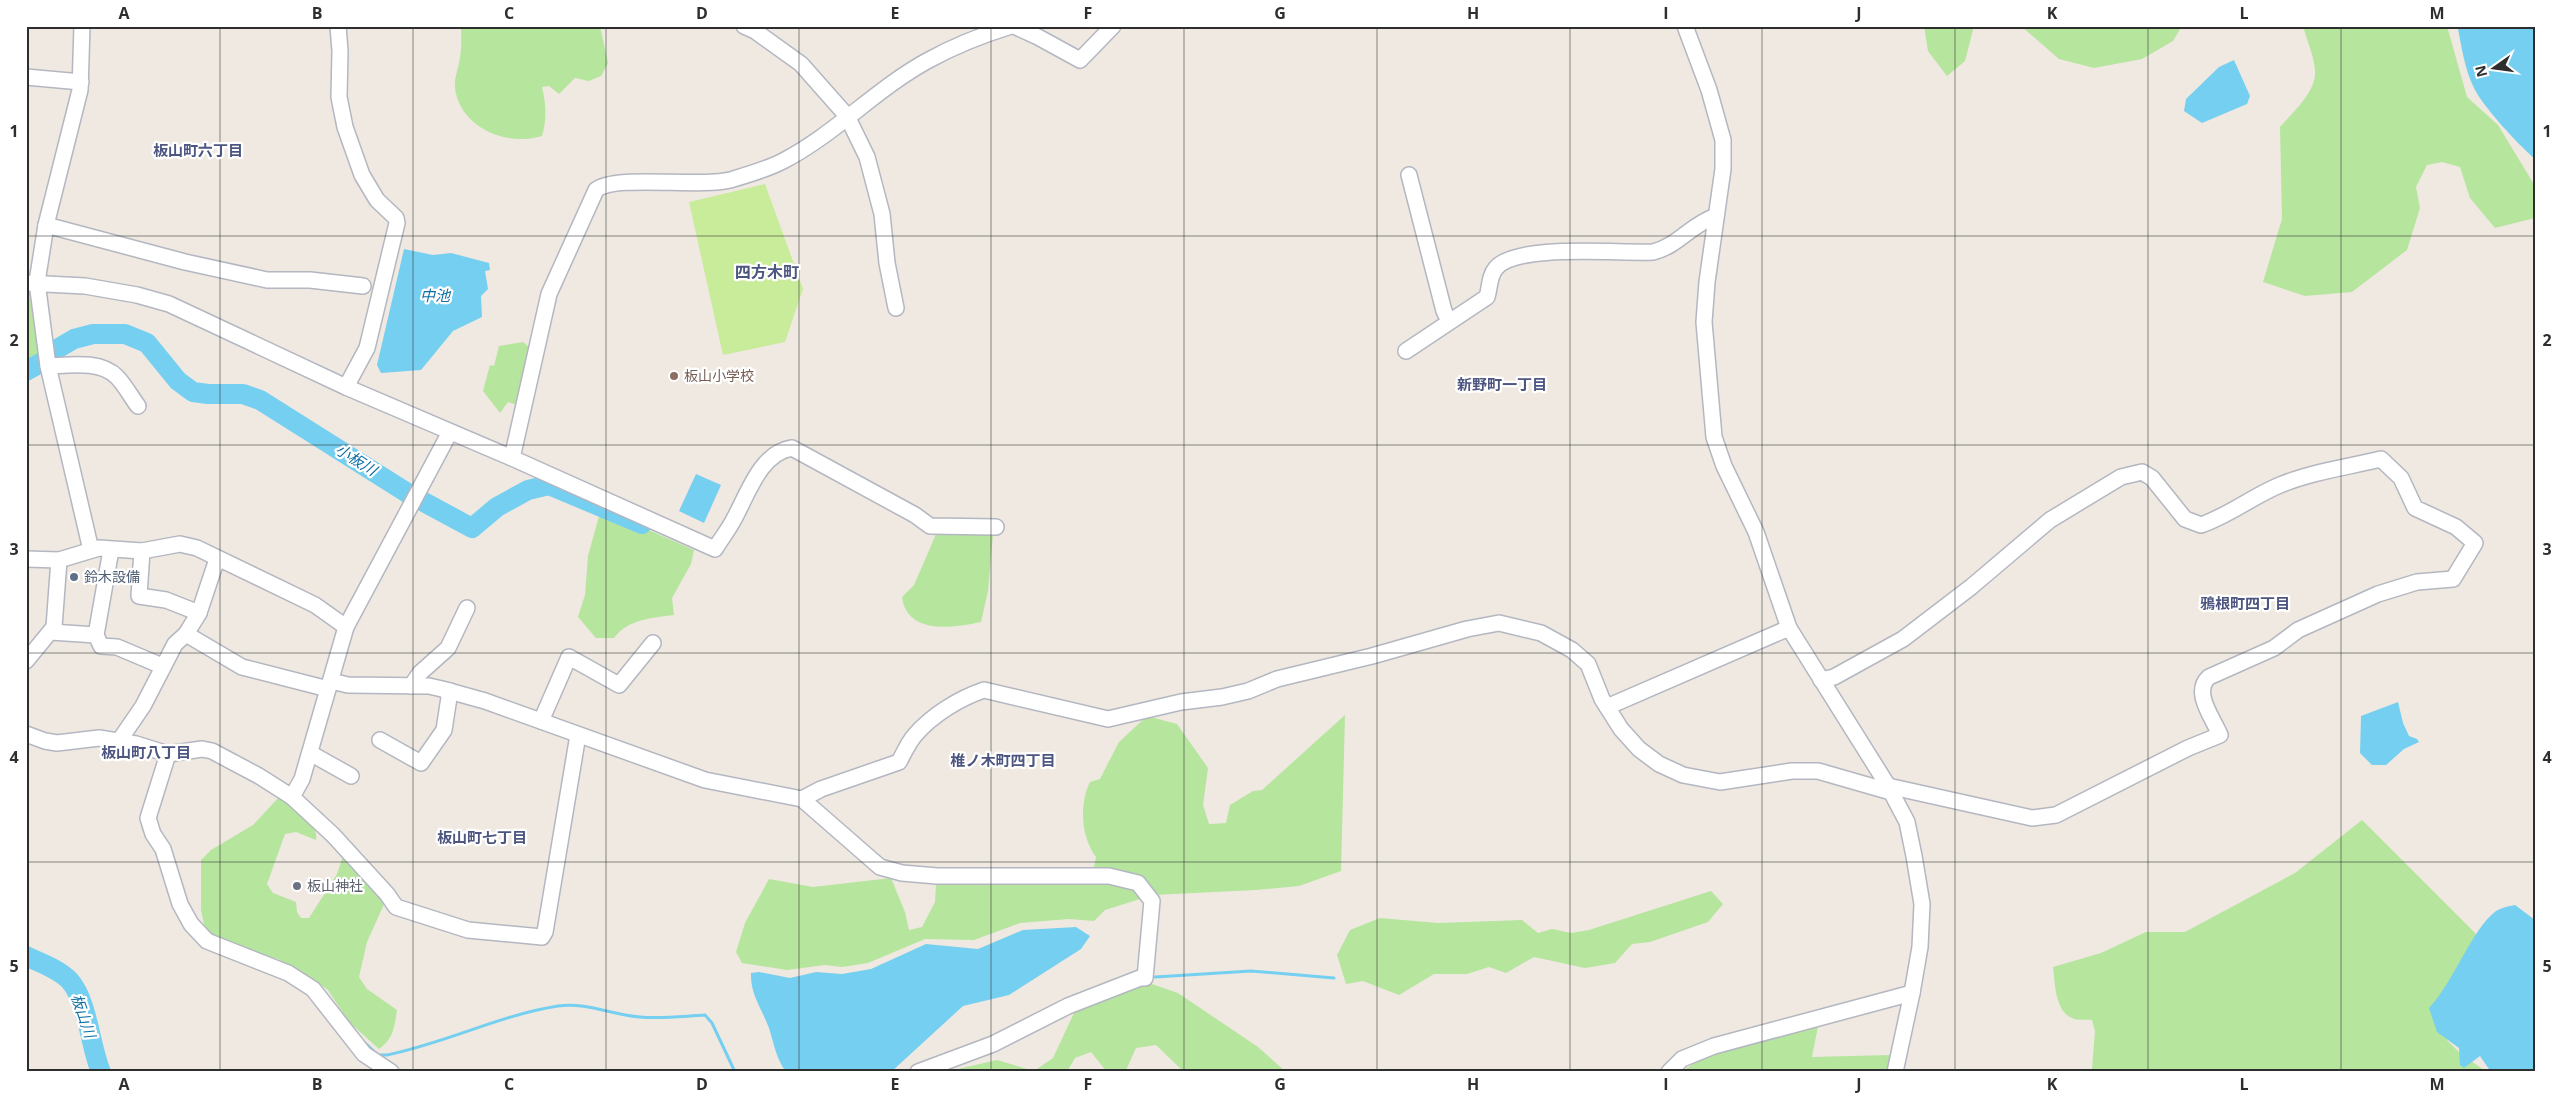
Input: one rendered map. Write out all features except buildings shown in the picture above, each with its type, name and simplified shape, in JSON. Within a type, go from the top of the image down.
[{"type":"street","points":[[82,26],[80,82],[32,283],[48,366],[91,550]]},
{"type":"street","points":[[338,26],[340,51],[339,97],[345,127],[362,176],[377,200],[396,218],[397,223],[367,348],[346,387]]},
{"type":"street","points":[[512,458],[549,294],[596,190],[600,186],[618,183],[691,184],[729,180],[783,161],[825,135],[847,116],[926,61],[991,32],[1012,26],[1038,37],[1080,60],[1113,26]]},
{"type":"street","points":[[1686,26],[1709,90],[1723,140],[1723,169],[1704,322],[1712,424],[1718,450],[1756,532],[1789,628],[1890,789],[1907,822],[1922,904],[1920,947],[1895,1072]]},
{"type":"street","points":[[752,28],[801,64],[847,116],[867,157],[882,214],[887,263],[896,308]]},
{"type":"street","points":[[26,77],[80,82]]},
{"type":"street","points":[[1409,175],[1444,311],[1449,321]]},
{"type":"street","points":[[1406,351],[1487,297],[1492,274],[1496,268],[1512,258],[1546,253],[1653,252],[1666,248],[1700,222],[1716,216]]},
{"type":"street","points":[[46,225],[185,262],[267,280],[310,280],[363,286]]},
{"type":"street","points":[[32,283],[119,291],[169,304],[346,387],[512,458],[715,549],[733,520],[753,481],[765,465],[781,450],[792,448],[915,514],[930,526],[996,527]]},
{"type":"street","points":[[48,366],[89,365],[105,369],[117,376],[138,406]]},
{"type":"street","points":[[292,797],[302,779],[346,626],[450,432]]},
{"type":"street","points":[[802,799],[821,789],[899,762],[914,736],[926,724],[970,694],[984,690],[1108,719],[1181,702],[1222,698],[1277,680],[1499,623],[1541,632],[1572,650],[1588,664],[1607,707],[1639,749],[1659,764],[1683,775],[1720,782],[1792,771],[1818,771],[1890,789],[2032,818],[2056,815],[2220,735],[2201,692],[2204,681],[2209,677],[2274,648],[2298,630],[2378,594],[2417,582],[2453,579],[2476,543],[2456,527],[2415,508],[2401,478],[2381,459],[2281,484],[2262,492],[2236,510],[2202,525],[2185,519],[2152,478],[2142,472],[2136,472],[2121,477],[2050,520],[1971,587],[1903,639],[1834,677],[1821,680]]},
{"type":"street","points":[[26,559],[58,560],[91,550],[142,551],[180,544],[197,548],[315,605],[346,626]]},
{"type":"street","points":[[111,550],[96,635],[101,646],[117,647],[162,666]]},
{"type":"street","points":[[142,551],[139,596],[166,600],[199,613]]},
{"type":"street","points":[[119,741],[143,706],[175,644],[186,634],[199,613],[217,559]]},
{"type":"street","points":[[26,661],[51,632],[54,623],[58,560]]},
{"type":"street","points":[[411,686],[420,673],[448,648],[467,608]]},
{"type":"street","points":[[1607,707],[1789,628]]},
{"type":"street","points":[[51,632],[96,635]]},
{"type":"street","points":[[186,634],[242,667],[329,685],[429,686],[541,721],[704,780],[802,799],[880,867],[902,873],[937,876],[1109,876],[1138,883],[1152,901],[1146,978],[1140,978],[1068,1006],[993,1044],[918,1072]]},
{"type":"street","points":[[541,721],[569,657],[619,686],[653,642]]},
{"type":"street","points":[[380,740],[421,762],[444,730],[448,719],[450,691]]},
{"type":"street","points":[[26,734],[57,743],[88,738],[119,741],[168,754],[202,749],[212,751],[260,776],[292,797],[333,835],[388,894],[396,907],[468,930],[542,937],[545,932],[578,734]]},
{"type":"street","points":[[310,753],[350,776]]},
{"type":"street","points":[[168,754],[148,818],[153,834],[163,849],[180,904],[191,924],[207,941],[288,973],[313,989],[364,1054],[391,1072]]},
{"type":"street","points":[[1669,1072],[1682,1060],[1714,1046],[1912,993]]},
{"type":"green space","points":[[461,26],[600,26],[608,63],[601,76],[589,81],[575,78],[559,94],[549,86],[542,87],[545,124],[542,136],[514,139],[500,136],[475,124],[459,102],[455,84],[461,53]]},
{"type":"green space","points":[[1924,26],[1974,26],[1965,61],[1947,76],[1928,51]]},
{"type":"green space","points":[[2021,26],[2182,26],[2173,41],[2142,59],[2094,68],[2059,59]]},
{"type":"green space","points":[[2303,26],[2447,26],[2467,97],[2498,125],[2535,186],[2535,218],[2495,228],[2470,198],[2460,167],[2442,162],[2427,165],[2416,187],[2420,208],[2407,250],[2352,292],[2305,296],[2263,282],[2282,219],[2280,127],[2306,97],[2315,75],[2313,57]]},
{"type":"green space","points":[[765,184],[803,289],[785,342],[723,355],[689,202]]},
{"type":"green space","points":[[26,288],[33,288],[40,358],[26,363]]},
{"type":"green space","points":[[523,342],[530,348],[517,405],[508,402],[500,413],[483,391],[490,365],[494,366],[499,346]]},
{"type":"green space","points":[[601,509],[694,550],[691,564],[672,598],[674,615],[633,623],[614,638],[596,638],[578,617],[585,595],[588,556]]},
{"type":"green space","points":[[937,532],[993,534],[988,591],[981,622],[958,626],[933,626],[913,618],[906,609],[902,597],[914,585]]},
{"type":"green space","points":[[1345,715],[1341,871],[1299,886],[1153,895],[1105,910],[1094,921],[1069,919],[1020,923],[974,940],[925,939],[868,963],[842,967],[825,965],[787,970],[742,963],[736,952],[745,923],[769,879],[813,887],[891,878],[905,912],[909,930],[922,927],[935,902],[936,884],[1078,880],[1094,867],[1096,857],[1087,840],[1083,820],[1086,791],[1090,782],[1100,779],[1119,742],[1147,716],[1177,724],[1208,768],[1203,805],[1209,824],[1226,823],[1230,805],[1253,791],[1262,790]]},
{"type":"green space","points":[[280,796],[309,821],[316,833],[316,840],[296,832],[285,834],[267,884],[273,893],[296,902],[297,912],[301,918],[309,918],[337,874],[342,859],[348,857],[385,902],[367,942],[359,977],[367,989],[397,1010],[390,1037],[379,1049],[349,1022],[328,990],[315,981],[278,959],[243,949],[219,939],[205,929],[201,910],[201,860],[211,850],[253,825]]},
{"type":"green space","points":[[2362,820],[2481,939],[2446,1025],[2447,1040],[2461,1054],[2487,1072],[2078,1072],[2092,1069],[2095,1031],[2092,1020],[2074,1019],[2062,1009],[2055,988],[2053,967],[2101,953],[2146,932],[2185,932],[2295,873]]},
{"type":"green space","points":[[1711,891],[1723,904],[1708,922],[1650,942],[1632,944],[1615,963],[1585,968],[1534,957],[1506,973],[1489,967],[1467,974],[1434,974],[1399,995],[1363,981],[1346,984],[1337,955],[1350,930],[1380,918],[1438,923],[1522,920],[1538,933],[1552,929],[1571,933],[1589,930]]},
{"type":"green space","points":[[1146,982],[1178,993],[1258,1047],[1286,1072],[1184,1072],[1156,1045],[1136,1048],[1126,1070],[1107,1072],[1091,1052],[1075,1058],[1067,1072],[945,1072],[997,1060],[1034,1071],[1053,1058],[1074,1013]]},
{"type":"green space","points":[[1818,1026],[1812,1057],[1890,1055],[1886,1072],[1681,1072],[1702,1058]]},
{"type":"water","points":[[2455,26],[2535,26],[2535,159],[2502,125],[2474,88],[2468,74],[2458,29]]},
{"type":"water","points":[[2234,60],[2250,96],[2247,104],[2202,123],[2184,111],[2186,99],[2219,67]]},
{"type":"water","name":"中池","points":[[404,249],[433,255],[451,253],[489,263],[490,270],[485,271],[488,289],[481,296],[482,317],[453,331],[421,370],[381,373],[377,365]]},
{"type":"water","points":[[696,474],[721,485],[704,523],[679,511]]},
{"type":"water","points":[[2398,702],[2403,723],[2409,736],[2417,739],[2419,742],[2404,749],[2386,765],[2372,765],[2360,753],[2361,716]]},
{"type":"water","points":[[2515,905],[2535,920],[2535,1072],[2491,1072],[2480,1056],[2464,1068],[2460,1065],[2459,1048],[2437,1032],[2429,1008],[2446,985],[2470,943],[2487,920],[2496,911]]},
{"type":"water","points":[[1076,927],[1090,936],[1081,949],[1009,995],[963,1006],[891,1072],[786,1072],[752,988],[751,973],[759,972],[790,978],[816,972],[842,974],[871,969],[926,944],[978,949],[1023,930]]},
{"type":"waterway","name":"小板川","points":[[26,371],[46,360],[57,349],[74,339],[93,334],[125,334],[147,343],[178,381],[193,392],[243,394],[260,400],[409,494],[472,528],[497,507],[528,490],[549,485],[642,524]]},
{"type":"waterway","name":"板山川","points":[[26,956],[66,977],[76,990],[85,1012],[101,1072]]},
{"type":"waterway","points":[[1155,977],[1251,971],[1334,978]]},
{"type":"waterway","points":[[364,1042],[378,1055],[387,1055],[430,1044],[536,1010],[569,1005],[648,1018],[705,1015],[712,1023],[735,1072]]},
{"type":"place","name":"板山小学校","points":[[674,376]]},
{"type":"place","name":"鈴木設備","points":[[74,577]]},
{"type":"place","name":"板山神社","points":[[297,886]]},
{"type":"district","name":"板山町六丁目","points":[[198,151]]},
{"type":"district","name":"四方木町","points":[[767,272]]},
{"type":"district","name":"新野町一丁目","points":[[1502,385]]},
{"type":"district","name":"鴉根町四丁目","points":[[2245,604]]},
{"type":"district","name":"板山町八丁目","points":[[146,753]]},
{"type":"district","name":"椎ノ木町四丁目","points":[[1003,761]]},
{"type":"district","name":"板山町七丁目","points":[[482,838]]}]
